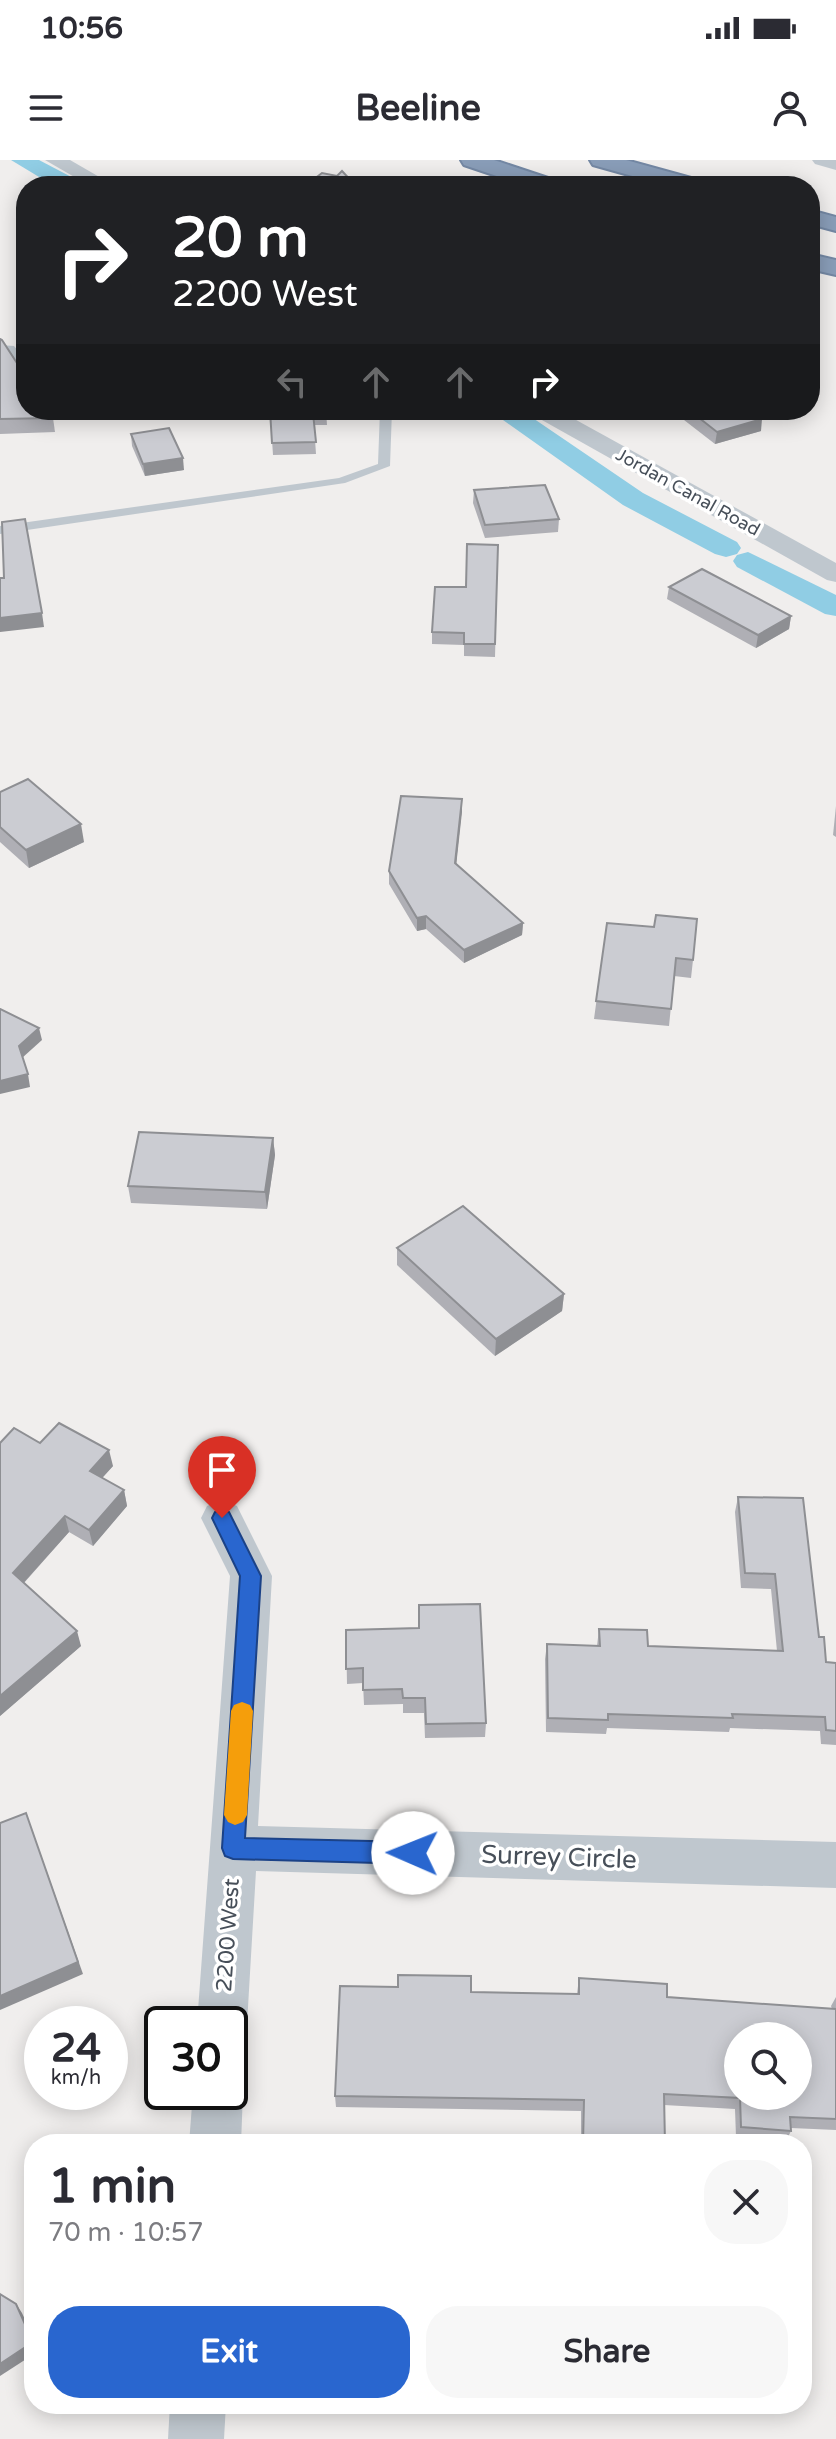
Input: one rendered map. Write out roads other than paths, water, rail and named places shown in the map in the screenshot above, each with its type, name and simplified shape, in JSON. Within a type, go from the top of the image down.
[{"type":"highway","points":[[472,160],[519,176]]},
{"type":"highway","points":[[601,160],[658,176]]},
{"type":"street","points":[[55,160],[86,176]]},
{"type":"street","points":[[822,160],[836,164]]},
{"type":"street","name":"Jordan Canal Road","points":[[559,420],[836,574]]},
{"type":"street","name":"2200 West","points":[[222,1518],[251,1576],[223,2006]]},
{"type":"street","name":"Surrey Circle","points":[[233,1848],[836,1865]]},
{"type":"street","points":[[216,2134],[217,2110]]},
{"type":"street","points":[[196,2439],[197,2414]]},
{"type":"lane","points":[[0,530],[341,481],[384,466],[386,420]]},
{"type":"waterway","points":[[22,160],[52,176]]},
{"type":"waterway","points":[[518,420],[633,499],[726,548]]},
{"type":"waterway","points":[[748,561],[836,607]]}]
